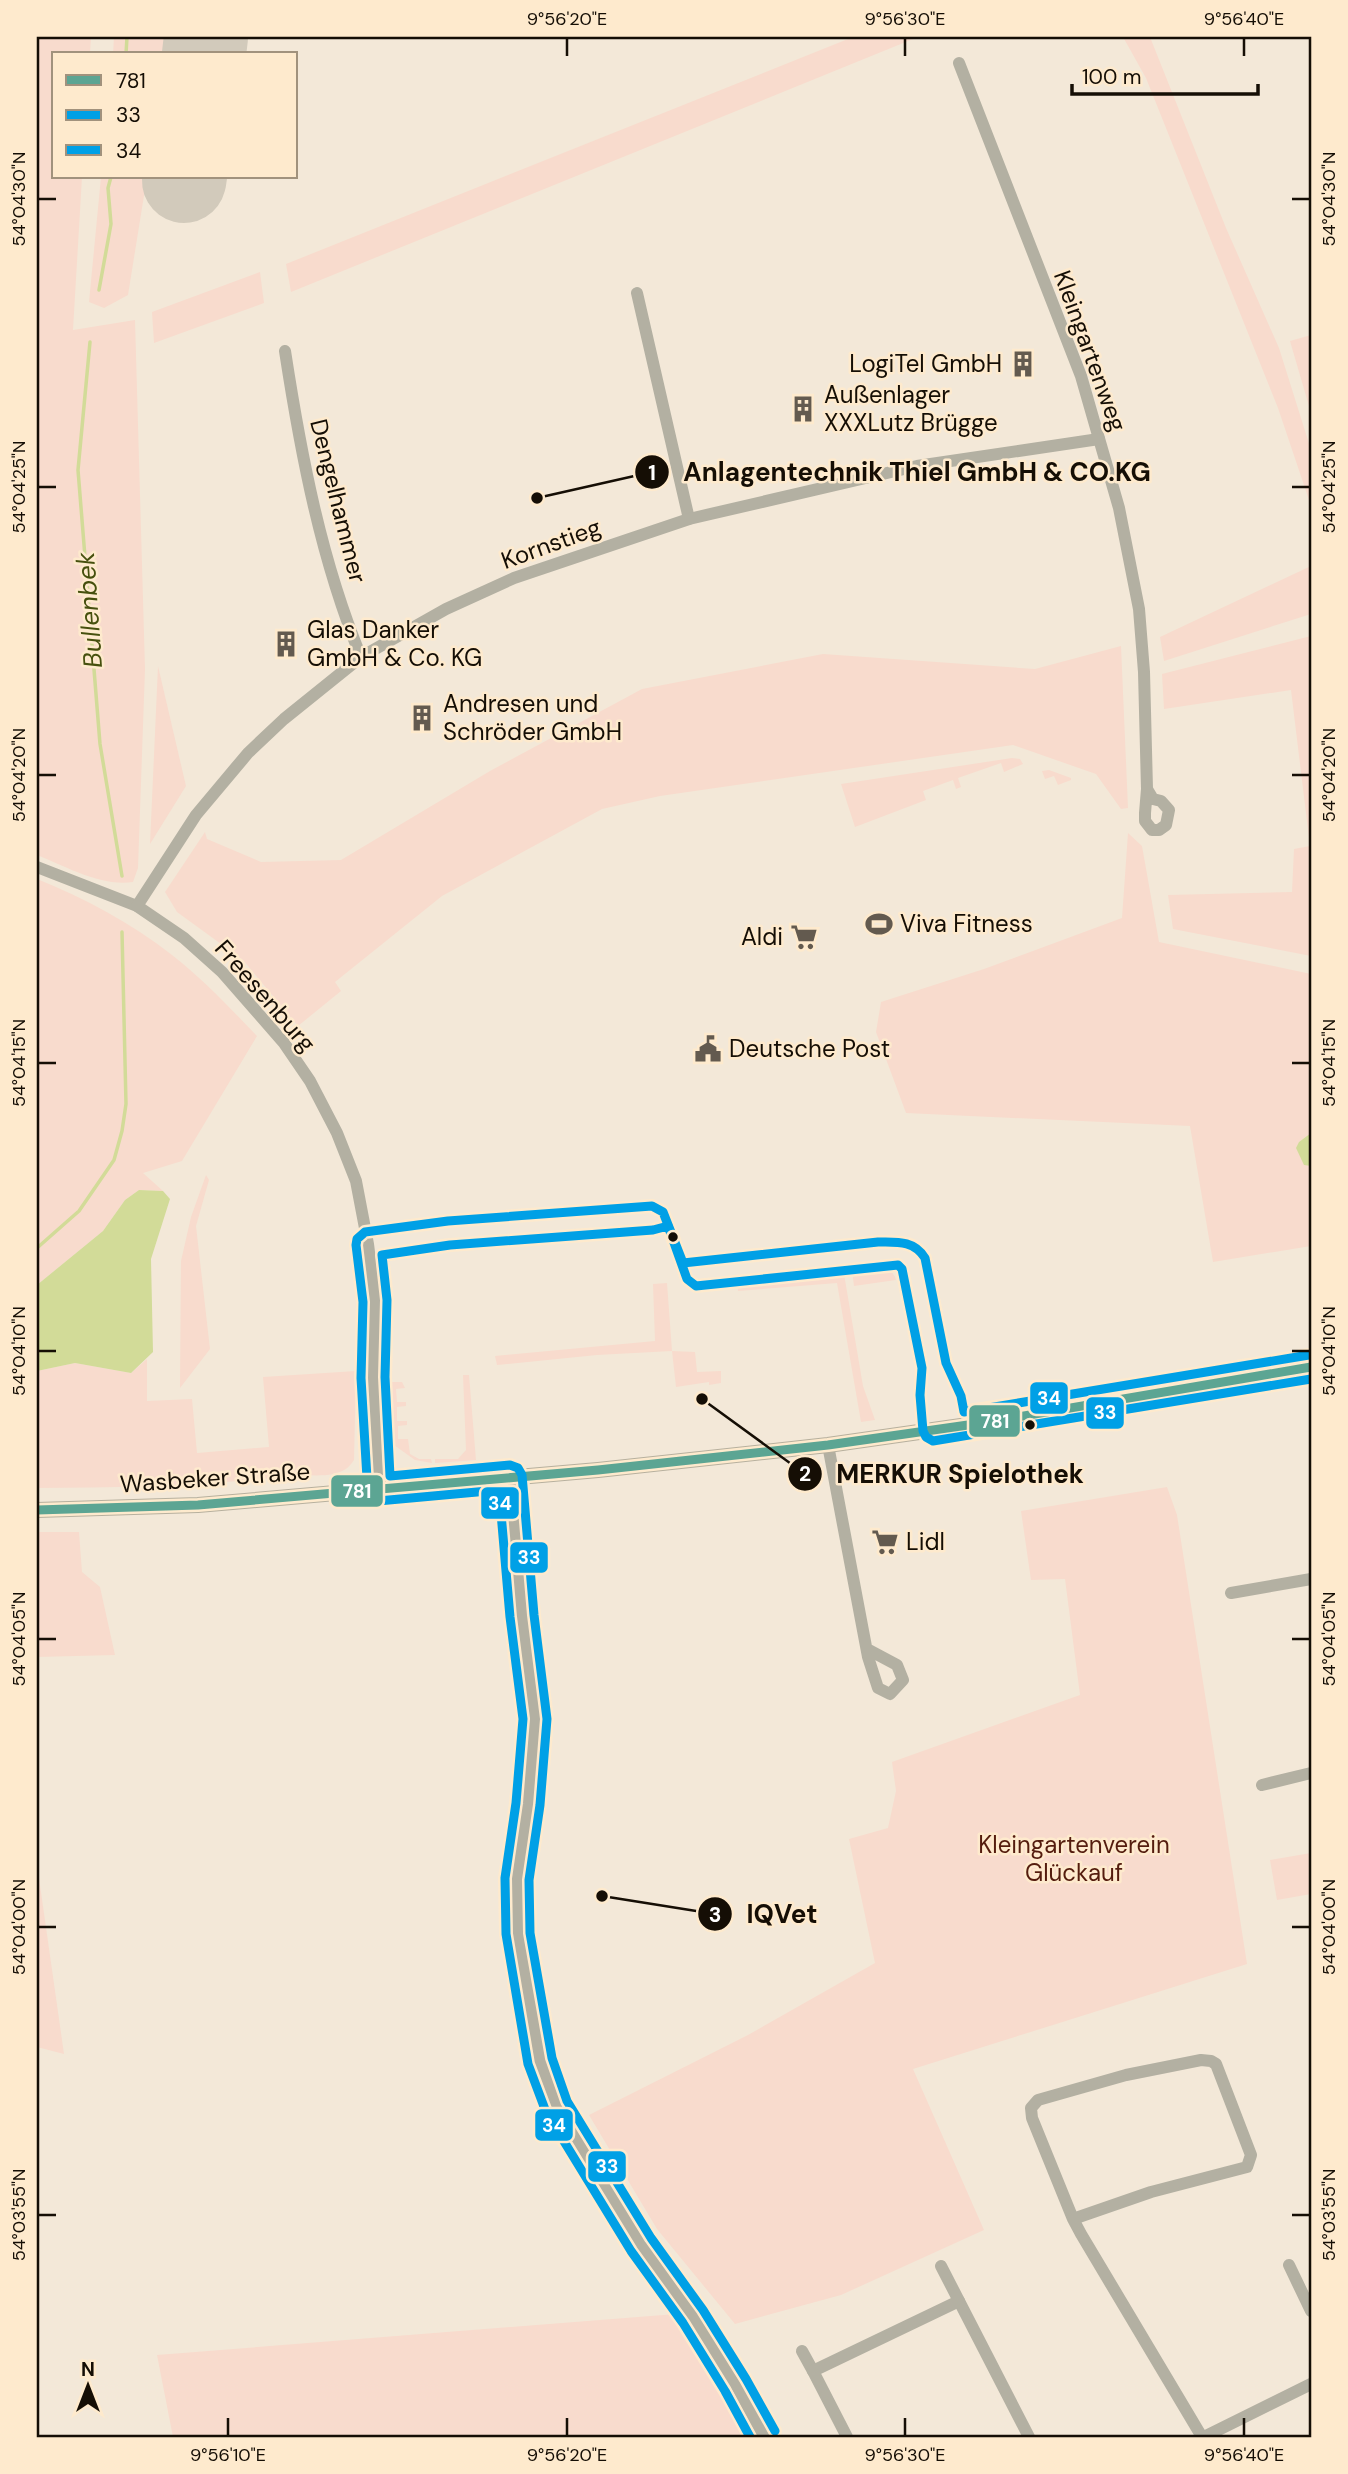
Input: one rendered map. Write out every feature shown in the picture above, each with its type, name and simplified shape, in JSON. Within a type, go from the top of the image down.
[{"type":"main road","name":"Wasbeker Straße","points":[[37,1510],[198,1505],[510,1478],[828,1445],[982,1423],[1311,1367]]},
{"type":"street","name":"Kleingartenweg","points":[[959,63],[1081,376],[1119,508],[1139,609],[1144,672],[1147,789]]},
{"type":"street","points":[[637,293],[689,519]]},
{"type":"street","name":"Dengelhammer","points":[[285,351],[299,444],[318,527],[361,657]]},
{"type":"street","name":"Kornstieg","points":[[137,906],[195,815],[248,753],[293,711],[361,657],[446,609],[514,578],[689,519],[917,466],[1099,439]]},
{"type":"street","name":"Freesenburg","points":[[37,867],[137,906],[184,938],[222,972],[267,1023],[310,1081],[337,1133],[356,1181],[370,1255],[375,1301],[373,1377],[378,1489]]},
{"type":"street","points":[[828,1445],[867,1648]]},
{"type":"street","points":[[510,1478],[522,1616],[535,1719],[528,1804],[517,1879],[518,1934],[540,2061],[556,2106],[641,2245],[693,2316],[722,2362],[764,2437]]},
{"type":"street","points":[[1231,1593],[1311,1579]]},
{"type":"street","points":[[1262,1785],[1311,1773]]},
{"type":"street","points":[[1073,2219],[1151,2192],[1243,2169],[1249,2165],[1251,2155],[1216,2064],[1201,2060],[1092,2084],[1033,2103],[1032,2118],[1073,2219],[1203,2437],[1311,2384]]},
{"type":"street","points":[[1289,2265],[1311,2311]]},
{"type":"street","points":[[942,2266],[1029,2437]]},
{"type":"street","points":[[813,2371],[959,2301]]},
{"type":"street","points":[[802,2351],[847,2437]]},
{"type":"green space","points":[[37,37],[91,37],[90,52],[52,52],[52,178],[82,178],[73,330],[135,320],[145,669],[138,868],[133,882],[121,883],[96,879],[37,855]]},
{"type":"green space","points":[[114,37],[168,37],[165,52],[113,52]]},
{"type":"green space","points":[[853,37],[918,37],[291,292],[286,264]]},
{"type":"green space","points":[[1123,37],[1150,37],[1226,228],[1279,348],[1311,450],[1311,506],[1278,408],[1146,78]]},
{"type":"green space","points":[[101,178],[147,178],[128,295],[104,308],[89,302]]},
{"type":"green space","points":[[260,272],[264,303],[154,343],[152,312]]},
{"type":"green space","points":[[1311,335],[1311,413],[1290,341]]},
{"type":"green space","points":[[1311,566],[1311,614],[1164,661],[1160,637]]},
{"type":"green space","points":[[1311,636],[1311,956],[1173,929],[1168,895],[1292,892],[1294,849],[1310,846],[1291,690],[1164,709],[1162,674]]},
{"type":"green space","points":[[1121,646],[1128,808],[1121,809],[1096,774],[1013,745],[660,796],[602,809],[442,896],[335,982],[341,991],[298,1026],[243,960],[177,912],[165,892],[205,832],[207,839],[261,862],[341,860],[490,771],[642,689],[823,654],[1035,669]]},
{"type":"green space","points":[[158,666],[186,786],[150,844]]},
{"type":"green space","points":[[1020,759],[1023,764],[1004,772],[1001,763],[958,778],[961,787],[956,789],[953,780],[923,791],[926,800],[855,827],[841,784]]},
{"type":"green space","points":[[1049,770],[1071,780],[1058,785],[1054,776],[1045,779],[1042,771]]},
{"type":"green space","points":[[1128,833],[1142,846],[1159,942],[1311,974],[1311,1133],[1299,1142],[1304,1164],[1311,1166],[1311,1246],[1213,1262],[1190,1126],[906,1113],[876,1032],[881,1002],[984,969],[1122,918]]},
{"type":"green space","points":[[37,879],[107,912],[156,943],[205,984],[257,1036],[182,1161],[143,1173],[163,1191],[139,1190],[125,1200],[103,1231],[37,1285]]},
{"type":"green space","points":[[206,1175],[209,1180],[196,1226],[210,1349],[180,1388],[181,1261],[191,1217]]},
{"type":"green space","points":[[870,1267],[889,1271],[896,1280],[854,1286],[852,1271]]},
{"type":"green space","points":[[843,1268],[863,1386],[875,1420],[861,1422],[837,1283],[738,1291],[737,1278]]},
{"type":"green space","points":[[667,1283],[672,1351],[497,1365],[495,1356],[655,1341],[653,1284]]},
{"type":"green space","points":[[672,1351],[695,1352],[697,1372],[721,1371],[721,1383],[676,1387]]},
{"type":"green space","points":[[147,1359],[147,1401],[192,1399],[197,1453],[269,1447],[263,1377],[356,1371],[354,1460],[343,1471],[328,1475],[295,1475],[163,1486],[37,1488],[37,1371],[75,1363],[131,1373]]},
{"type":"green space","points":[[463,1375],[469,1375],[476,1460],[435,1463],[435,1459],[458,1459],[466,1450]]},
{"type":"green space","points":[[391,1382],[402,1382],[405,1388],[396,1389],[397,1402],[406,1402],[406,1406],[397,1407],[397,1421],[407,1421],[407,1425],[398,1426],[398,1439],[408,1439],[410,1454],[419,1459],[431,1459],[432,1463],[415,1460],[394,1445],[389,1404]]},
{"type":"green space","name":"Kleingartenverein Glückauf","points":[[1167,1487],[1177,1515],[1247,1964],[913,2069],[984,2230],[841,2295],[735,2324],[657,2229],[589,2115],[748,2035],[875,1963],[849,1839],[888,1828],[896,1791],[892,1762],[1080,1695],[1065,1579],[1031,1580],[1021,1511]]},
{"type":"green space","points":[[37,1532],[79,1532],[82,1572],[100,1587],[115,1655],[37,1657]]},
{"type":"green space","points":[[1311,1853],[1311,1894],[1277,1900],[1270,1860]]},
{"type":"green space","points":[[37,1864],[64,2054],[37,2047]]},
{"type":"green space","points":[[676,2314],[746,2437],[173,2437],[157,2355]]},
{"type":"shaded area","points":[[1311,1133],[1311,1166],[1304,1165],[1296,1148],[1299,1142]]},
{"type":"shaded area","points":[[139,1190],[163,1191],[170,1199],[151,1259],[153,1352],[131,1373],[75,1363],[37,1371],[37,1285],[103,1231],[125,1200]]},
{"type":"waterway","name":"Bullenbek","points":[[126,52],[127,37]]},
{"type":"waterway","name":"Bullenbek","points":[[99,290],[111,224],[108,188],[111,178]]},
{"type":"waterway","name":"Bullenbek","points":[[90,342],[78,470],[100,744],[122,876]]},
{"type":"waterway","name":"Bullenbek","points":[[37,1248],[79,1211],[114,1160],[122,1131],[126,1104],[122,932]]},
{"type":"runway","points":[[204,52],[206,37]]},
{"type":"transit line","name":"34","points":[[750,2437],[683,2323],[631,2251],[546,2112],[528,2064],[506,1934],[505,1878],[516,1803],[523,1719],[510,1617],[499,1490],[378,1501],[368,1495],[361,1378],[363,1302],[357,1239],[365,1232],[448,1221],[652,1206],[663,1212],[683,1263],[878,1242],[904,1243],[916,1248],[925,1258],[946,1363],[961,1396],[964,1412],[1309,1355]]},
{"type":"transit line","name":"33","points":[[775,2431],[703,2310],[651,2238],[567,2101],[552,2058],[530,1933],[529,1880],[540,1805],[547,1719],[534,1615],[522,1475],[518,1468],[510,1465],[390,1476],[385,1377],[387,1300],[382,1255],[450,1245],[653,1230],[668,1226],[687,1279],[696,1286],[898,1265],[902,1269],[922,1368],[920,1395],[923,1431],[926,1437],[933,1441],[1311,1379]]},
{"type":"transit line","name":"781","points":[[37,1510],[198,1505],[598,1470],[828,1445],[982,1423],[1311,1367]]},
{"type":"place","name":"LogiTel GmbH","points":[[1023,364]]},
{"type":"place","name":"Außenlager XXXLutz Brügge","points":[[803,409]]},
{"type":"place","name":"Anlagentechnik Thiel GmbH & CO.KG","points":[[537,498]]},
{"type":"place","name":"Glas Danker GmbH & Co. KG","points":[[286,644]]},
{"type":"place","name":"Andresen und Schröder GmbH","points":[[422,718]]},
{"type":"place","name":"Viva Fitness","points":[[879,924]]},
{"type":"place","name":"Aldi","points":[[804,937]]},
{"type":"place","name":"Deutsche Post","points":[[708,1049]]},
{"type":"place","name":"MERKUR Spielothek","points":[[702,1399]]},
{"type":"place","name":"Lidl","points":[[885,1542]]},
{"type":"place","name":"IQVet","points":[[602,1896]]}]
